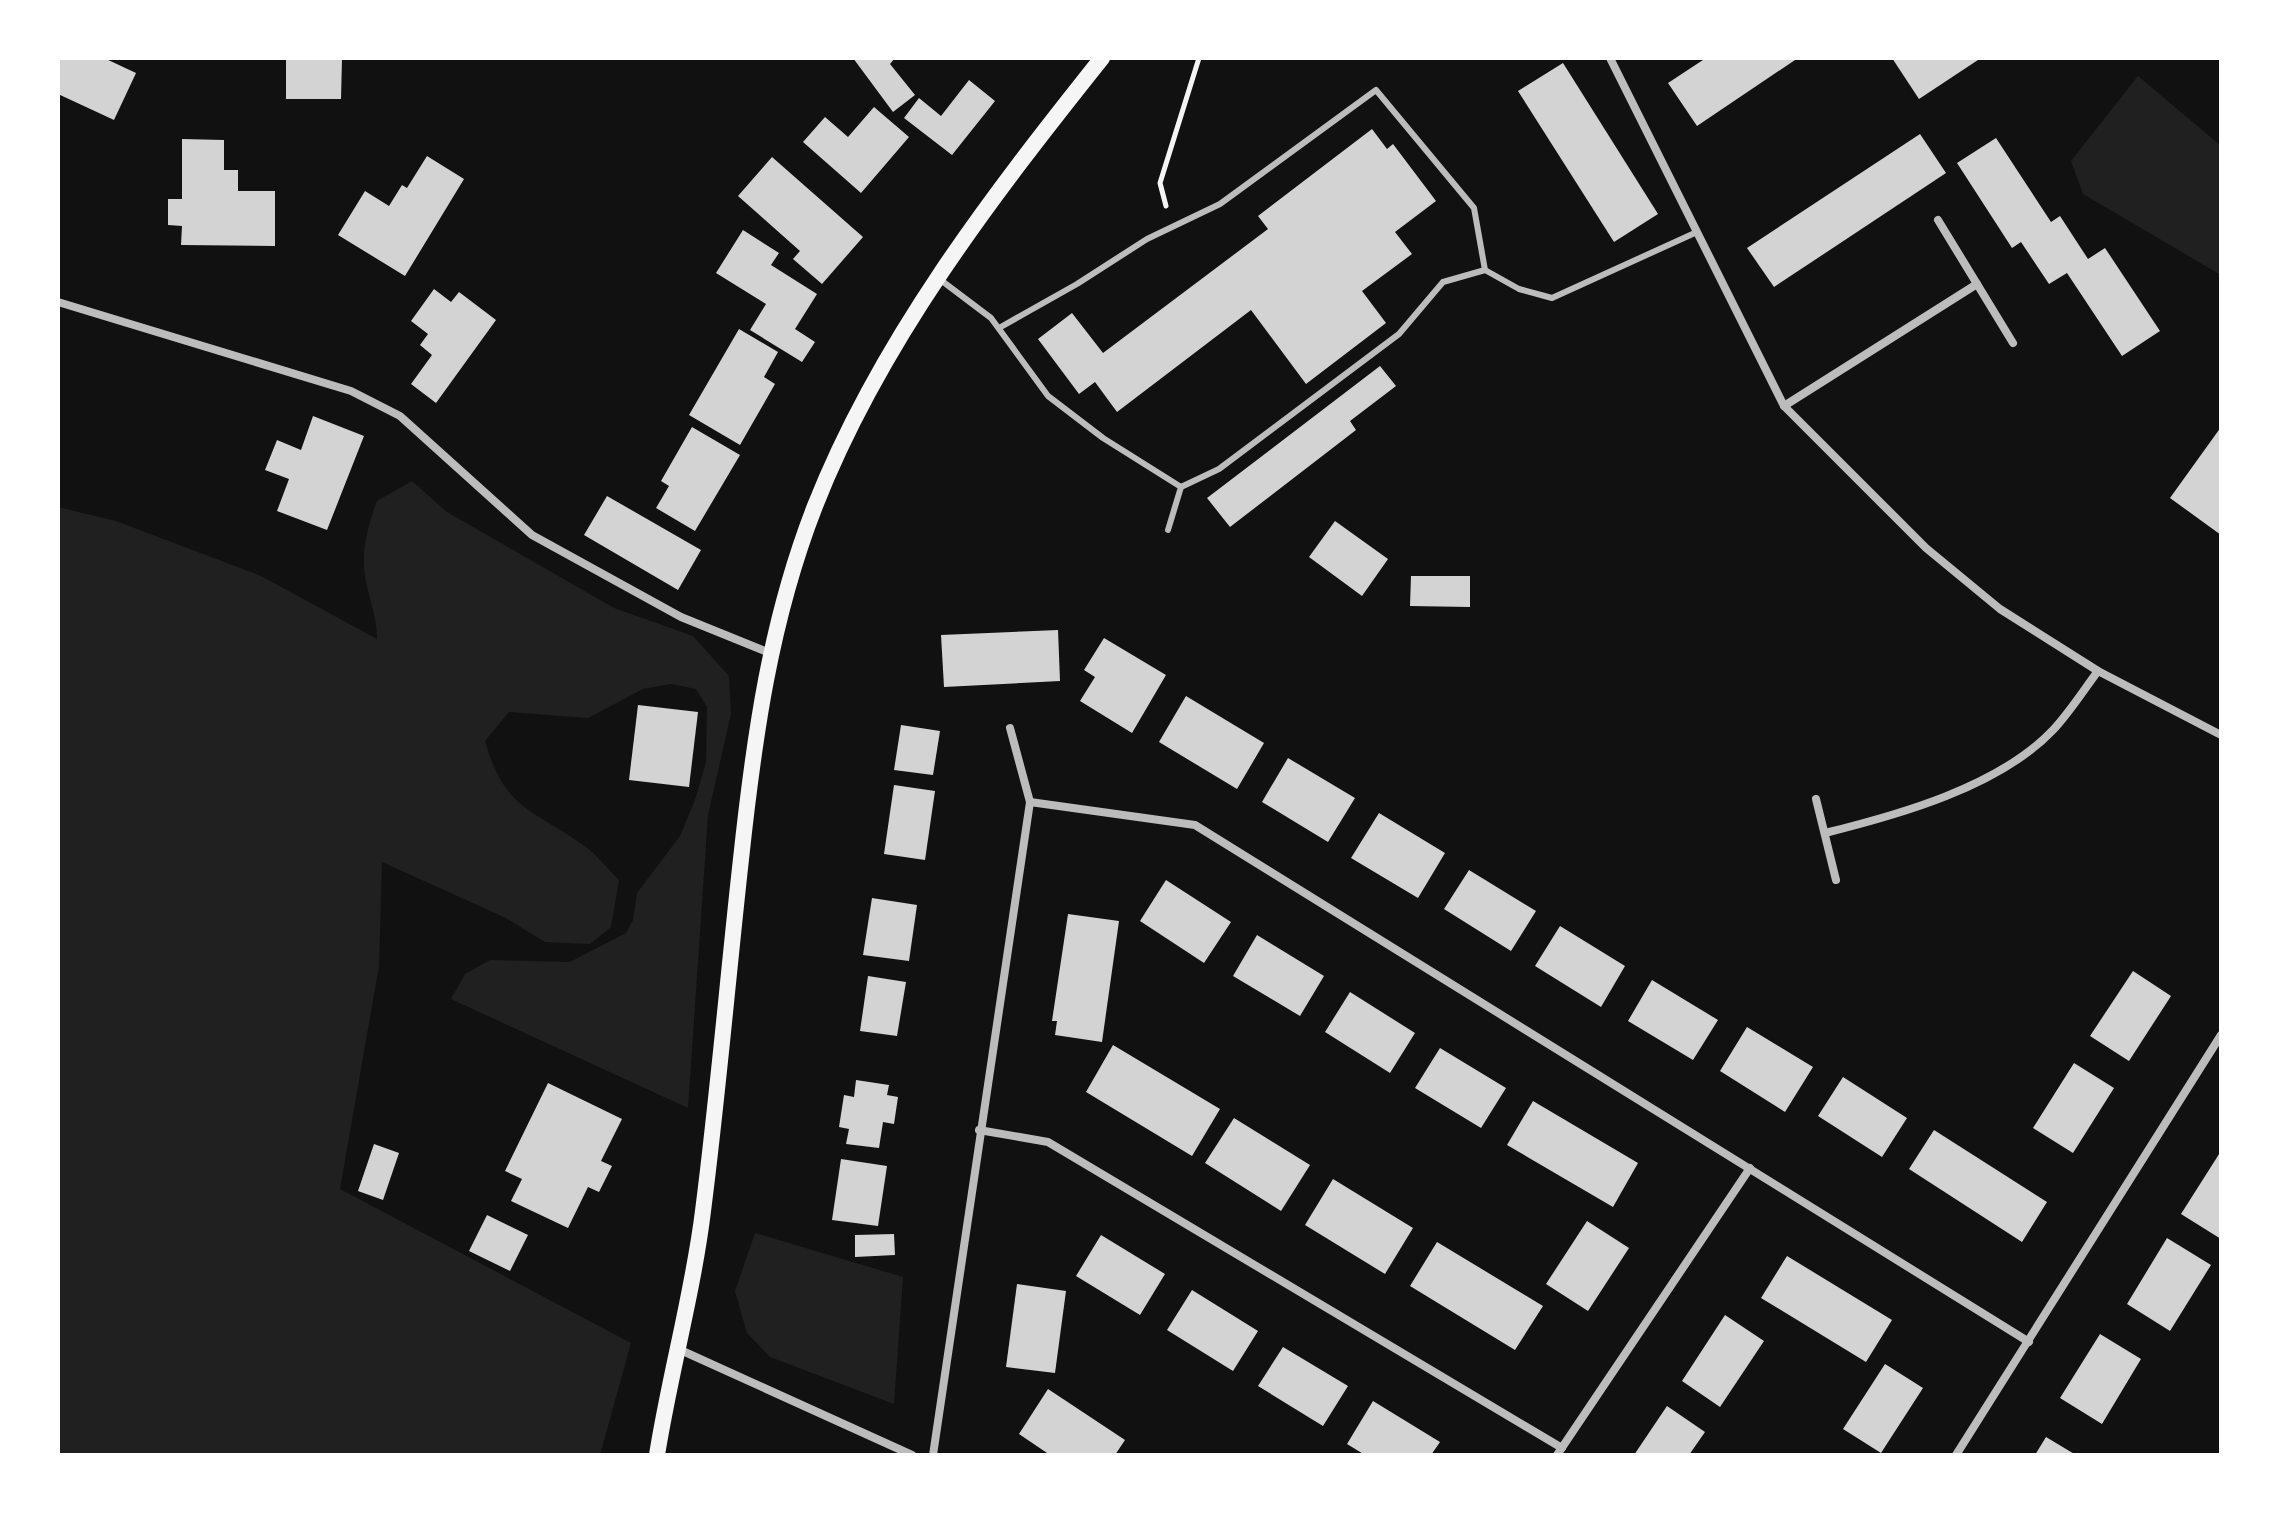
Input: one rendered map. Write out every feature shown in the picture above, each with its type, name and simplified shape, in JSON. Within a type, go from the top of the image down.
[{"type":"main road","points":[[657,1455],[702,1215],[751,752],[770,653],[813,510],[864,395],[938,278],[1102,58]]},
{"type":"street","points":[[1610,58],[1784,406],[1926,548],[2000,609],[2098,671],[2221,735]]},
{"type":"street","points":[[1938,220],[2013,343]]},
{"type":"street","points":[[1784,406],[1977,284]]},
{"type":"street","points":[[58,302],[351,391],[400,416],[532,535],[681,617],[770,653]]},
{"type":"street","points":[[1825,833],[1905,813],[1990,776],[2052,732],[2098,671]]},
{"type":"street","points":[[933,1455],[1030,802],[1010,728]]},
{"type":"street","points":[[1816,799],[1836,880]]},
{"type":"street","points":[[1030,802],[1195,825],[2029,1342]]},
{"type":"street","points":[[1956,1455],[2221,1035]]},
{"type":"street","points":[[979,1130],[1048,1142],[1560,1451],[1750,1168]]},
{"type":"street","points":[[675,1348],[912,1455]]},
{"type":"lane","points":[[999,328],[1178,223],[1220,204],[1376,90],[1474,208],[1485,270]]},
{"type":"lane","points":[[1168,530],[1181,487],[1219,469],[1399,334],[1443,282],[1485,270],[1519,289],[1552,298],[1697,232]]},
{"type":"lane","points":[[938,278],[999,328],[1048,396],[1103,438],[1181,487]]},
{"type":"path","points":[[1178,223],[1165,204],[1160,183],[1199,58]]},
{"type":"shaded area","points":[[2138,76],[2221,146],[2221,275],[2083,194],[2071,161]]},
{"type":"shaded area","points":[[412,481],[447,512],[614,608],[693,636],[729,676],[731,714],[708,815],[688,1108],[451,999],[465,974],[490,960],[570,962],[626,933],[633,920],[637,893],[680,836],[706,762],[707,707],[696,689],[671,684],[643,689],[588,718],[509,712],[485,741],[501,781],[511,794],[534,814],[588,849],[619,880],[611,927],[590,944],[545,942],[506,918],[382,862],[379,966],[340,1189],[631,1343],[600,1455],[58,1455],[58,507],[116,521],[261,576],[377,639],[365,576],[366,538],[377,501]]},
{"type":"shaded area","points":[[755,1233],[903,1277],[894,1404],[770,1357],[747,1333],[735,1291]]},
{"type":"building","points":[[58,58],[104,58],[136,73],[114,120],[58,94]]},
{"type":"building","points":[[286,58],[342,58],[341,99],[286,99]]},
{"type":"building","points":[[853,58],[895,58],[890,64],[915,95],[893,112]]},
{"type":"building","points":[[1706,58],[1798,58],[1697,126],[1668,83]]},
{"type":"building","points":[[1892,58],[1981,58],[1919,99]]},
{"type":"building","points":[[1563,63],[1658,214],[1614,242],[1518,91]]},
{"type":"building","points":[[969,80],[995,101],[952,155],[904,118],[919,98],[941,116]]},
{"type":"building","points":[[874,107],[909,137],[861,193],[803,142],[825,117],[848,137]]},
{"type":"building","points":[[1372,129],[1387,149],[1393,144],[1436,201],[1395,232],[1412,254],[1362,291],[1386,323],[1306,384],[1251,310],[1117,412],[1095,382],[1079,394],[1038,339],[1072,313],[1103,353],[1268,229],[1258,216]]},
{"type":"building","points":[[1920,134],[1946,173],[1774,287],[1747,248]]},
{"type":"building","points":[[1996,138],[2051,222],[2060,216],[2088,259],[2105,248],[2160,331],[2122,356],[2067,273],[2049,284],[2021,242],[2012,248],[1957,163]]},
{"type":"building","points":[[182,139],[224,140],[224,170],[238,170],[238,191],[275,191],[275,246],[181,245],[182,226],[168,225],[168,199],[182,199]]},
{"type":"building","points":[[427,156],[464,179],[405,276],[338,235],[365,191],[389,206],[402,185],[407,188]]},
{"type":"building","points":[[772,157],[863,237],[822,284],[793,259],[800,251],[738,196]]},
{"type":"building","points":[[743,230],[779,253],[771,265],[817,294],[795,329],[815,342],[802,362],[750,330],[766,304],[716,273]]},
{"type":"building","points":[[434,289],[451,302],[459,292],[496,320],[436,403],[411,384],[432,355],[420,345],[428,334],[411,321]]},
{"type":"building","points":[[739,329],[778,352],[764,377],[775,384],[740,445],[689,415]]},
{"type":"building","points":[[1380,366],[1396,386],[1350,421],[1356,430],[1230,527],[1207,498]]},
{"type":"building","points":[[313,416],[364,436],[327,530],[277,511],[289,479],[265,470],[277,440],[301,450]]},
{"type":"building","points":[[692,427],[740,455],[695,531],[656,508],[669,486],[661,481]]},
{"type":"building","points":[[2221,427],[2221,535],[2170,498]]},
{"type":"building","points":[[607,496],[701,550],[678,590],[584,535]]},
{"type":"building","points":[[1335,521],[1388,559],[1362,596],[1309,557]]},
{"type":"building","points":[[1411,576],[1470,576],[1470,607],[1410,606]]},
{"type":"building","points":[[1058,630],[1060,681],[944,687],[941,635]]},
{"type":"building","points":[[1104,638],[1166,675],[1132,733],[1080,701],[1095,677],[1084,670]]},
{"type":"building","points":[[1186,696],[1264,743],[1237,789],[1159,742]]},
{"type":"building","points":[[638,705],[698,712],[689,787],[629,780]]},
{"type":"building","points":[[901,725],[940,731],[933,775],[894,770]]},
{"type":"building","points":[[1288,758],[1355,798],[1328,842],[1262,802]]},
{"type":"building","points":[[894,785],[935,791],[925,860],[884,854]]},
{"type":"building","points":[[1379,813],[1445,853],[1418,898],[1351,858]]},
{"type":"building","points":[[1469,870],[1536,911],[1511,951],[1444,909]]},
{"type":"building","points":[[1166,880],[1231,922],[1204,963],[1140,921]]},
{"type":"building","points":[[872,898],[917,905],[909,961],[863,955]]},
{"type":"building","points":[[1068,914],[1119,921],[1102,1042],[1055,1035],[1057,1021],[1052,1021]]},
{"type":"building","points":[[1560,926],[1625,966],[1601,1007],[1535,966]]},
{"type":"building","points":[[1257,935],[1324,976],[1300,1016],[1233,976]]},
{"type":"building","points":[[2133,971],[2171,996],[2129,1061],[2090,1036]]},
{"type":"building","points":[[868,976],[906,982],[897,1036],[860,1031]]},
{"type":"building","points":[[1652,980],[1718,1020],[1693,1060],[1628,1021]]},
{"type":"building","points":[[1350,992],[1415,1033],[1390,1073],[1325,1032]]},
{"type":"building","points":[[1747,1027],[1813,1067],[1785,1112],[1720,1071]]},
{"type":"building","points":[[1113,1045],[1220,1109],[1192,1156],[1086,1092]]},
{"type":"building","points":[[1440,1048],[1506,1088],[1481,1128],[1415,1088]]},
{"type":"building","points":[[2074,1063],[2114,1088],[2073,1153],[2033,1128]]},
{"type":"building","points":[[1843,1077],[1907,1118],[1882,1157],[1818,1116]]},
{"type":"building","points":[[856,1080],[889,1085],[887,1095],[898,1097],[894,1124],[883,1122],[879,1148],[846,1144],[849,1129],[839,1127],[844,1095],[854,1097]]},
{"type":"building","points":[[548,1083],[622,1119],[601,1161],[612,1166],[599,1192],[588,1187],[568,1228],[511,1201],[522,1179],[505,1171]]},
{"type":"building","points":[[1533,1101],[1638,1163],[1613,1207],[1507,1145]]},
{"type":"building","points":[[1234,1118],[1310,1165],[1281,1211],[1205,1163]]},
{"type":"building","points":[[1934,1130],[2047,1202],[2022,1242],[1909,1169]]},
{"type":"building","points":[[374,1144],[399,1153],[383,1200],[358,1191]]},
{"type":"building","points":[[2221,1151],[2221,1239],[2181,1214]]},
{"type":"building","points":[[841,1159],[887,1166],[878,1226],[832,1220]]},
{"type":"building","points":[[1333,1179],[1413,1228],[1385,1274],[1305,1225]]},
{"type":"building","points":[[487,1215],[528,1235],[510,1271],[469,1251]]},
{"type":"building","points":[[1587,1221],[1629,1248],[1588,1311],[1546,1284]]},
{"type":"building","points":[[894,1234],[895,1255],[855,1257],[855,1235]]},
{"type":"building","points":[[1101,1235],[1165,1274],[1140,1315],[1076,1276]]},
{"type":"building","points":[[2167,1238],[2211,1265],[2170,1331],[2127,1304]]},
{"type":"building","points":[[1437,1242],[1543,1306],[1515,1350],[1410,1286]]},
{"type":"building","points":[[1787,1256],[1892,1320],[1866,1362],[1761,1298]]},
{"type":"building","points":[[1017,1284],[1066,1291],[1055,1373],[1006,1367]]},
{"type":"building","points":[[1192,1290],[1258,1331],[1233,1371],[1167,1330]]},
{"type":"building","points":[[1725,1315],[1764,1341],[1720,1407],[1682,1381]]},
{"type":"building","points":[[2100,1334],[2141,1359],[2102,1424],[2060,1398]]},
{"type":"building","points":[[1283,1347],[1348,1386],[1323,1426],[1258,1386]]},
{"type":"building","points":[[1885,1364],[1923,1388],[1881,1453],[1843,1429]]},
{"type":"building","points":[[1048,1389],[1125,1440],[1115,1455],[1050,1455],[1019,1434]]},
{"type":"building","points":[[1373,1401],[1440,1442],[1431,1455],[1365,1455],[1347,1444]]},
{"type":"building","points":[[1667,1406],[1705,1432],[1689,1455],[1634,1455]]},
{"type":"building","points":[[2046,1437],[2076,1455],[2035,1455]]}]
